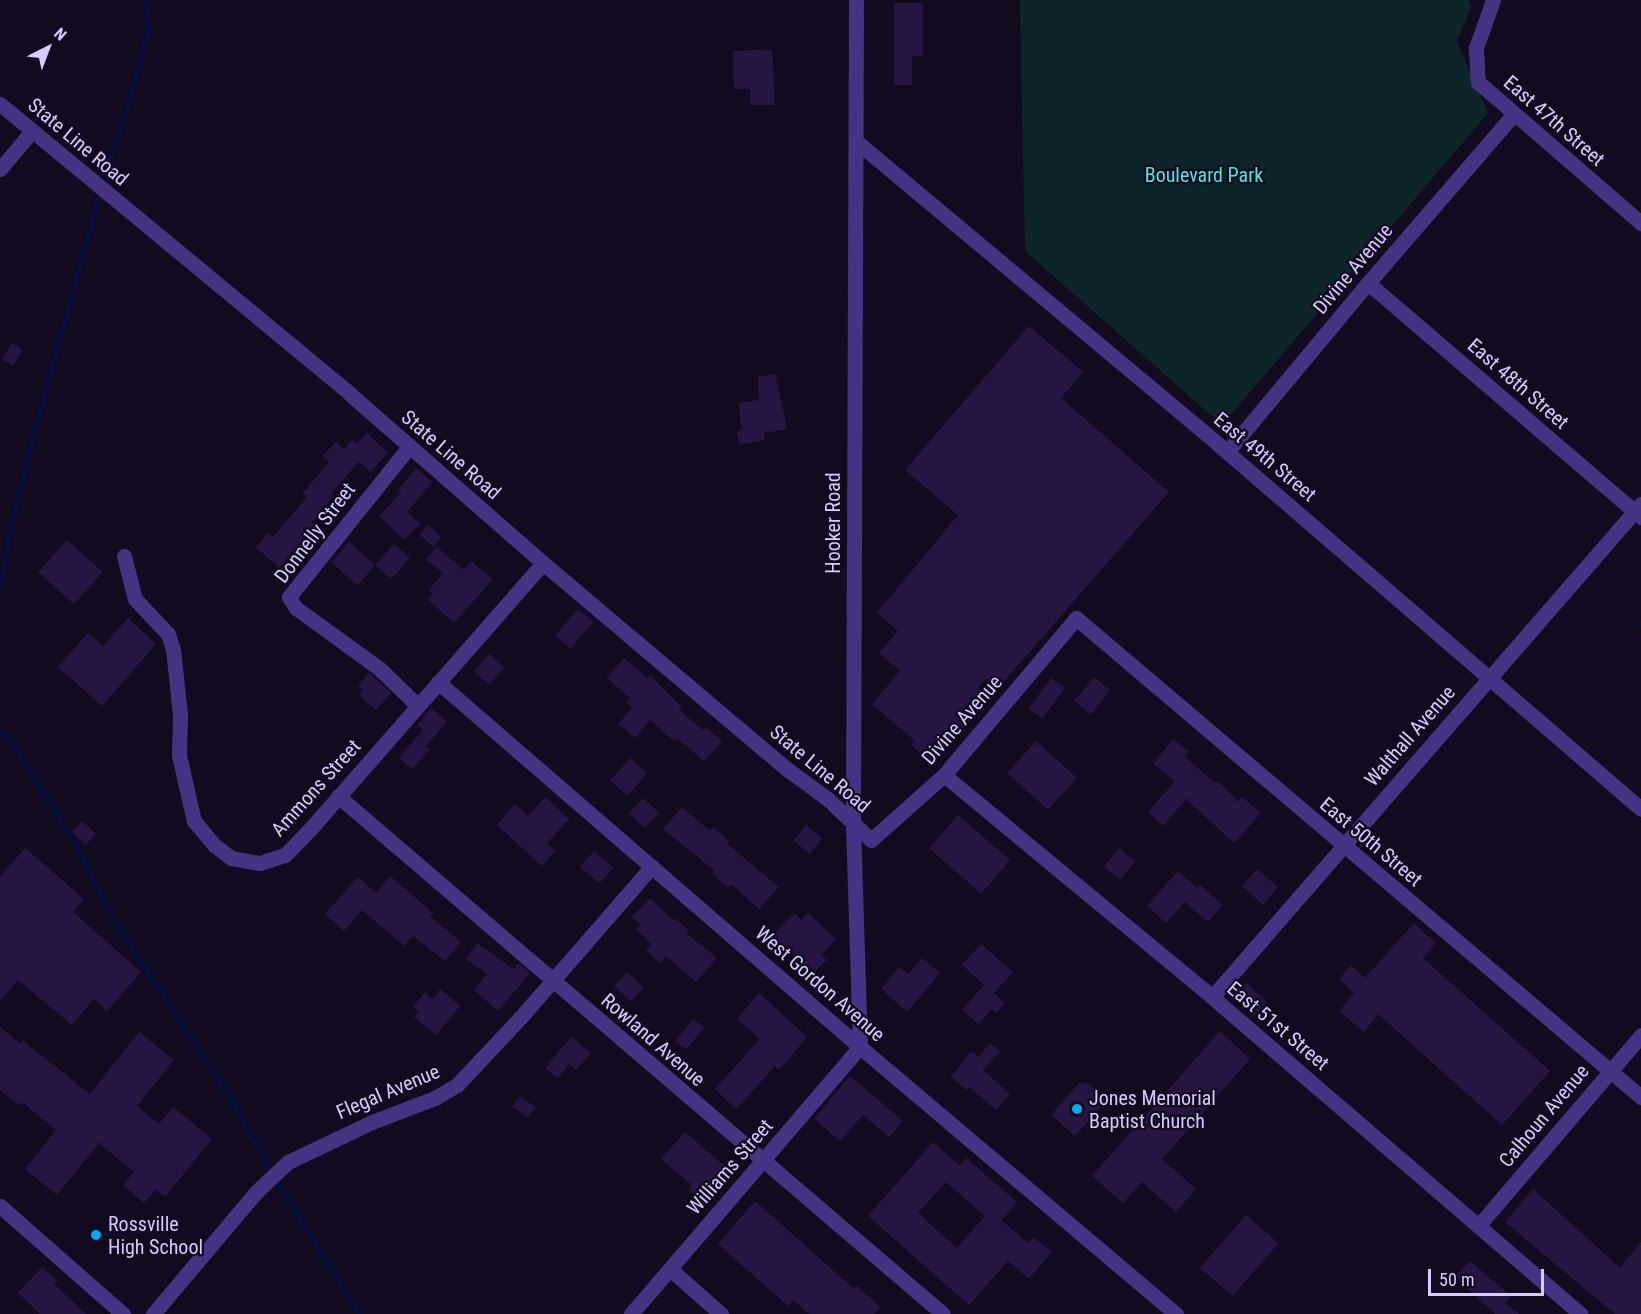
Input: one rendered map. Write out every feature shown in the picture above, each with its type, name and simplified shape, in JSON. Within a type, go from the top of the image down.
[{"type":"street","name":"Hooker Road","points":[[856,0],[853,823],[860,1047]]},
{"type":"street","name":"East 47th Street","points":[[1493,0],[1476,48],[1478,82],[1641,223]]},
{"type":"street","name":"State Line Road","points":[[0,104],[350,394],[543,563],[787,770],[829,800],[871,840]]},
{"type":"street","name":"Divine Avenue","points":[[1227,452],[1368,283],[1514,114]]},
{"type":"street","points":[[0,169],[32,131]]},
{"type":"street","name":"East 49th Street","points":[[856,142],[1227,452],[1641,809]]},
{"type":"street","name":"East 48th Street","points":[[1368,283],[1639,511]]},
{"type":"street","name":"Donnelly Street","points":[[409,447],[289,597],[296,608],[380,669],[417,705]]},
{"type":"street","name":"Walthall Avenue","points":[[1212,997],[1342,845],[1639,511]]},
{"type":"street","name":"Ammons Street","points":[[124,556],[135,598],[168,634],[172,649],[180,715],[179,755],[190,810],[198,829],[213,845],[231,858],[244,862],[269,862],[285,855],[543,563]]},
{"type":"street","name":"Divine Avenue","points":[[871,840],[944,775],[1076,618]]},
{"type":"street","name":"East 50th Street","points":[[1076,618],[1641,1097]]},
{"type":"street","name":"West Gordon Avenue","points":[[438,682],[860,1047],[1176,1314]]},
{"type":"street","name":"East 51st Street","points":[[944,775],[1212,997],[1581,1314]]},
{"type":"street","name":"Rowland Avenue","points":[[338,796],[943,1314]]},
{"type":"street","name":"Flegal Avenue","points":[[153,1314],[271,1176],[288,1162],[372,1122],[435,1098],[457,1085],[652,866]]},
{"type":"street","name":"Calhoun Avenue","points":[[1479,1225],[1641,1035]]},
{"type":"street","name":"Williams Street","points":[[631,1314],[860,1047]]},
{"type":"street","points":[[0,1206],[123,1314]]},
{"type":"street","points":[[670,1269],[721,1314]]},
{"type":"green space","name":"Boulevard Park","points":[[1020,0],[1468,0],[1471,6],[1457,42],[1488,113],[1222,425],[1025,251]]},
{"type":"building","points":[[894,3],[923,3],[923,56],[912,56],[912,85],[894,85]]},
{"type":"building","points":[[772,50],[775,105],[750,105],[750,89],[734,89],[733,51]]},
{"type":"building","points":[[1029,326],[1083,372],[1061,398],[1169,492],[999,687],[986,678],[978,688],[989,699],[933,764],[911,745],[915,741],[872,704],[900,671],[879,653],[898,631],[877,613],[958,515],[905,470]]},
{"type":"building","points":[[12,343],[23,350],[13,366],[2,359]]},
{"type":"building","points":[[775,374],[787,429],[764,433],[765,440],[739,445],[737,431],[742,430],[738,403],[759,400],[758,377]]},
{"type":"building","points":[[367,433],[388,453],[370,472],[359,461],[331,494],[334,496],[311,523],[314,525],[279,568],[256,547],[268,533],[273,537],[307,497],[303,493],[329,462],[322,456],[336,442],[344,449],[352,440],[357,444]]},
{"type":"building","points":[[416,468],[432,482],[407,512],[420,524],[404,540],[379,516],[401,493],[398,490]]},
{"type":"building","points":[[428,525],[442,537],[433,547],[419,535]]},
{"type":"building","points":[[67,540],[103,572],[74,604],[38,572]]},
{"type":"building","points":[[349,542],[375,565],[358,585],[331,562]]},
{"type":"building","points":[[394,544],[410,558],[391,579],[376,565]]},
{"type":"building","points":[[437,547],[464,570],[471,561],[493,579],[454,623],[428,600],[433,594],[429,590],[443,573],[426,559]]},
{"type":"building","points":[[578,609],[593,622],[570,649],[555,635]]},
{"type":"building","points":[[128,618],[156,644],[102,706],[58,667],[88,633],[103,646]]},
{"type":"building","points":[[489,654],[504,667],[489,684],[474,671]]},
{"type":"building","points":[[624,658],[647,678],[650,675],[682,707],[679,710],[703,730],[706,727],[722,741],[704,761],[677,738],[674,741],[650,720],[635,738],[618,724],[632,708],[626,702],[630,698],[607,678]]},
{"type":"building","points":[[369,673],[391,693],[376,710],[359,696],[363,690],[358,686]]},
{"type":"building","points":[[1094,677],[1110,690],[1091,714],[1074,701]]},
{"type":"building","points":[[1051,678],[1065,688],[1042,719],[1029,709]]},
{"type":"building","points":[[431,708],[447,722],[426,746],[430,749],[412,769],[399,758],[423,730],[417,725]]},
{"type":"building","points":[[1173,739],[1189,752],[1185,757],[1215,783],[1217,781],[1238,801],[1242,797],[1261,813],[1234,843],[1186,799],[1163,826],[1148,812],[1175,781],[1153,764]]},
{"type":"building","points":[[1036,741],[1077,778],[1048,810],[1007,773]]},
{"type":"building","points":[[630,758],[647,773],[628,796],[610,781]]},
{"type":"building","points":[[545,797],[569,819],[547,843],[555,851],[542,866],[497,825],[515,804],[528,816]]},
{"type":"building","points":[[643,798],[659,813],[645,828],[629,813]]},
{"type":"building","points":[[682,807],[710,831],[713,827],[729,841],[727,844],[779,887],[759,909],[731,884],[728,888],[712,874],[715,871],[663,829]]},
{"type":"building","points":[[958,815],[1010,860],[981,893],[929,848]]},
{"type":"building","points":[[82,821],[96,834],[86,845],[72,832]]},
{"type":"building","points":[[806,825],[822,838],[810,854],[793,841]]},
{"type":"building","points":[[25,848],[84,899],[73,912],[141,972],[107,1011],[94,999],[72,1025],[18,980],[0,1001],[0,877]]},
{"type":"building","points":[[1119,848],[1135,861],[1120,880],[1104,867]]},
{"type":"building","points":[[594,851],[613,867],[600,883],[581,867]]},
{"type":"building","points":[[1257,869],[1278,887],[1263,905],[1242,886]]},
{"type":"building","points":[[1178,871],[1197,888],[1200,885],[1223,905],[1208,922],[1185,902],[1166,923],[1147,906]]},
{"type":"building","points":[[390,876],[433,913],[430,916],[461,942],[445,961],[413,936],[404,946],[362,910],[344,931],[325,914],[358,877],[376,893]]},
{"type":"building","points":[[650,898],[673,920],[674,918],[689,930],[686,933],[717,958],[696,982],[666,956],[660,963],[646,951],[652,944],[636,929],[640,925],[632,917]]},
{"type":"building","points":[[795,913],[801,920],[808,913],[836,939],[821,955],[827,960],[812,974],[772,936]]},
{"type":"building","points":[[1414,923],[1436,943],[1423,958],[1550,1071],[1502,1125],[1378,1014],[1364,1032],[1339,1011],[1354,993],[1339,979],[1351,965],[1365,978]]},
{"type":"building","points":[[477,943],[513,969],[518,963],[530,973],[498,1011],[474,990],[487,974],[466,959]]},
{"type":"building","points":[[981,944],[1013,972],[994,993],[1005,1003],[996,1013],[992,1009],[978,1024],[962,1010],[984,985],[962,965]]},
{"type":"building","points":[[922,958],[940,973],[907,1012],[881,989],[899,967],[908,974]]},
{"type":"building","points":[[627,972],[644,988],[631,1002],[614,986]]},
{"type":"building","points":[[1246,983],[1267,1002],[1254,1016],[1233,997]]},
{"type":"building","points":[[440,989],[460,1006],[436,1035],[414,1017],[419,1012],[413,1007],[425,992],[433,999]]},
{"type":"building","points":[[759,993],[807,1037],[779,1070],[775,1066],[736,1109],[715,1089],[760,1039],[737,1019]]},
{"type":"building","points":[[693,1019],[704,1028],[686,1050],[675,1041]]},
{"type":"building","points":[[0,1027],[21,1044],[23,1041],[90,1094],[139,1032],[174,1060],[137,1106],[159,1124],[173,1107],[212,1139],[165,1197],[156,1189],[144,1203],[123,1185],[134,1172],[99,1143],[57,1195],[25,1169],[56,1130],[22,1102],[20,1106],[0,1090]]},
{"type":"building","points":[[1220,1031],[1250,1059],[1162,1159],[1196,1189],[1176,1212],[1142,1182],[1123,1203],[1092,1176]]},
{"type":"building","points":[[571,1037],[591,1053],[576,1070],[569,1064],[558,1078],[545,1068]]},
{"type":"building","points":[[990,1043],[1000,1051],[983,1070],[1010,1094],[996,1110],[969,1087],[967,1090],[951,1077],[971,1051],[978,1057]]},
{"type":"building","points":[[850,1076],[903,1121],[889,1137],[863,1115],[840,1141],[814,1119]]},
{"type":"building","name":"Jones Memorial Baptist Church","points":[[1080,1082],[1083,1085],[1086,1082],[1101,1095],[1098,1099],[1104,1103],[1075,1136],[1051,1115]]},
{"type":"building","points":[[520,1096],[535,1107],[528,1118],[512,1107]]},
{"type":"building","points":[[685,1132],[729,1170],[703,1202],[689,1190],[692,1185],[661,1159]]},
{"type":"building","points":[[933,1142],[960,1166],[966,1158],[1017,1202],[1001,1220],[1028,1243],[1033,1237],[1052,1252],[1029,1279],[1008,1261],[969,1305],[868,1216]],"holes":[[[946,1182],[985,1216],[957,1248],[918,1213]]]},
{"type":"building","points":[[1533,1189],[1620,1268],[1641,1242],[1641,1314],[1615,1314],[1505,1222]]},
{"type":"building","points":[[755,1201],[854,1289],[857,1286],[880,1307],[874,1314],[809,1314],[793,1300],[788,1306],[718,1244]]},
{"type":"building","points":[[1246,1215],[1278,1243],[1233,1296],[1200,1268]]},
{"type":"building","points":[[1470,1261],[1511,1296],[1505,1303],[1519,1314],[1495,1314],[1455,1277]]},
{"type":"building","points":[[42,1267],[57,1280],[54,1284],[86,1314],[40,1314],[18,1293]]},
{"type":"waterway","points":[[101,184],[127,108],[148,30],[147,0]]},
{"type":"waterway","points":[[0,588],[10,530],[41,407],[100,192]]},
{"type":"waterway","points":[[1641,622],[1641,627]]},
{"type":"waterway","points":[[0,731],[8,737],[73,840],[121,931],[227,1093],[285,1195],[359,1314]]},
{"type":"place","name":"Jones Memorial Baptist Church","points":[[1077,1109]]},
{"type":"place","name":"Rossville High School","points":[[96,1235]]}]
